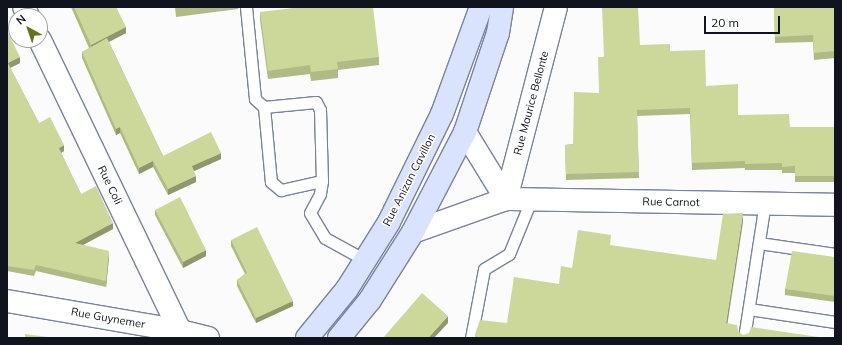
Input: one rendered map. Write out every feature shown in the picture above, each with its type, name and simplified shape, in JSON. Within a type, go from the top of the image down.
[{"type":"main road","name":"Rue Anizan Cavillon","points":[[307,338],[348,290],[389,222],[442,114],[481,7]]},
{"type":"main road","points":[[339,338],[370,300],[413,232],[465,132],[498,33],[502,7]]},
{"type":"street","name":"Rue Maurice Bellonte","points":[[506,199],[556,7]]},
{"type":"street","name":"Rue Coli","points":[[44,48],[180,331]]},
{"type":"street","points":[[413,232],[506,199],[465,132]]},
{"type":"street","name":"Rue Carnot","points":[[506,199],[835,205]]},
{"type":"street","name":"Rue Guynemer","points":[[7,301],[180,331],[208,338]]},
{"type":"lane","points":[[246,7],[255,99],[264,107],[271,182],[281,190],[322,181]]},
{"type":"lane","points":[[264,107],[316,102],[320,110],[322,181],[320,194],[310,213],[325,238],[365,260]]},
{"type":"lane","points":[[471,338],[484,269],[509,254],[531,200]]},
{"type":"lane","points":[[744,338],[765,203]]},
{"type":"lane","points":[[759,243],[835,254]]},
{"type":"lane","points":[[749,309],[835,322]]},
{"type":"building","points":[[74,7],[116,7],[126,27],[91,45]]},
{"type":"building","points":[[302,7],[373,7],[379,57],[337,62],[338,69],[311,72],[310,65],[268,71],[260,12]]},
{"type":"building","points":[[602,7],[638,7],[640,45],[670,44],[670,51],[705,50],[706,86],[738,84],[738,115],[789,114],[790,127],[834,127],[835,117],[835,176],[795,176],[795,166],[782,167],[782,163],[745,164],[745,161],[692,163],[690,108],[637,110],[639,172],[566,174],[565,145],[573,144],[574,92],[599,93],[598,57],[604,57]]},
{"type":"building","points":[[774,7],[835,7],[835,51],[814,53],[813,35],[775,37]]},
{"type":"building","points":[[7,31],[8,48],[16,48],[20,57],[8,63],[39,123],[50,117],[64,145],[59,148],[81,194],[96,186],[113,223],[75,243],[109,251],[106,281],[36,265],[34,270],[7,266]]},
{"type":"building","points":[[107,38],[163,156],[211,132],[221,153],[192,166],[196,176],[168,189],[153,161],[139,168],[120,127],[116,129],[82,52]]},
{"type":"building","points":[[180,197],[206,250],[183,262],[155,210]]},
{"type":"building","points":[[743,213],[726,323],[737,325],[738,331],[743,335],[749,333],[751,327],[825,338],[475,338],[480,320],[507,323],[514,277],[559,284],[561,266],[572,268],[578,230],[611,235],[610,245],[716,260],[723,214]]},
{"type":"building","points":[[257,227],[293,301],[256,318],[237,280],[247,273],[231,240]]},
{"type":"building","points":[[792,251],[835,257],[835,296],[785,289]]},
{"type":"building","points":[[422,293],[448,316],[428,338],[383,338]]},
{"type":"building","points":[[25,334],[55,338],[25,338]]}]
